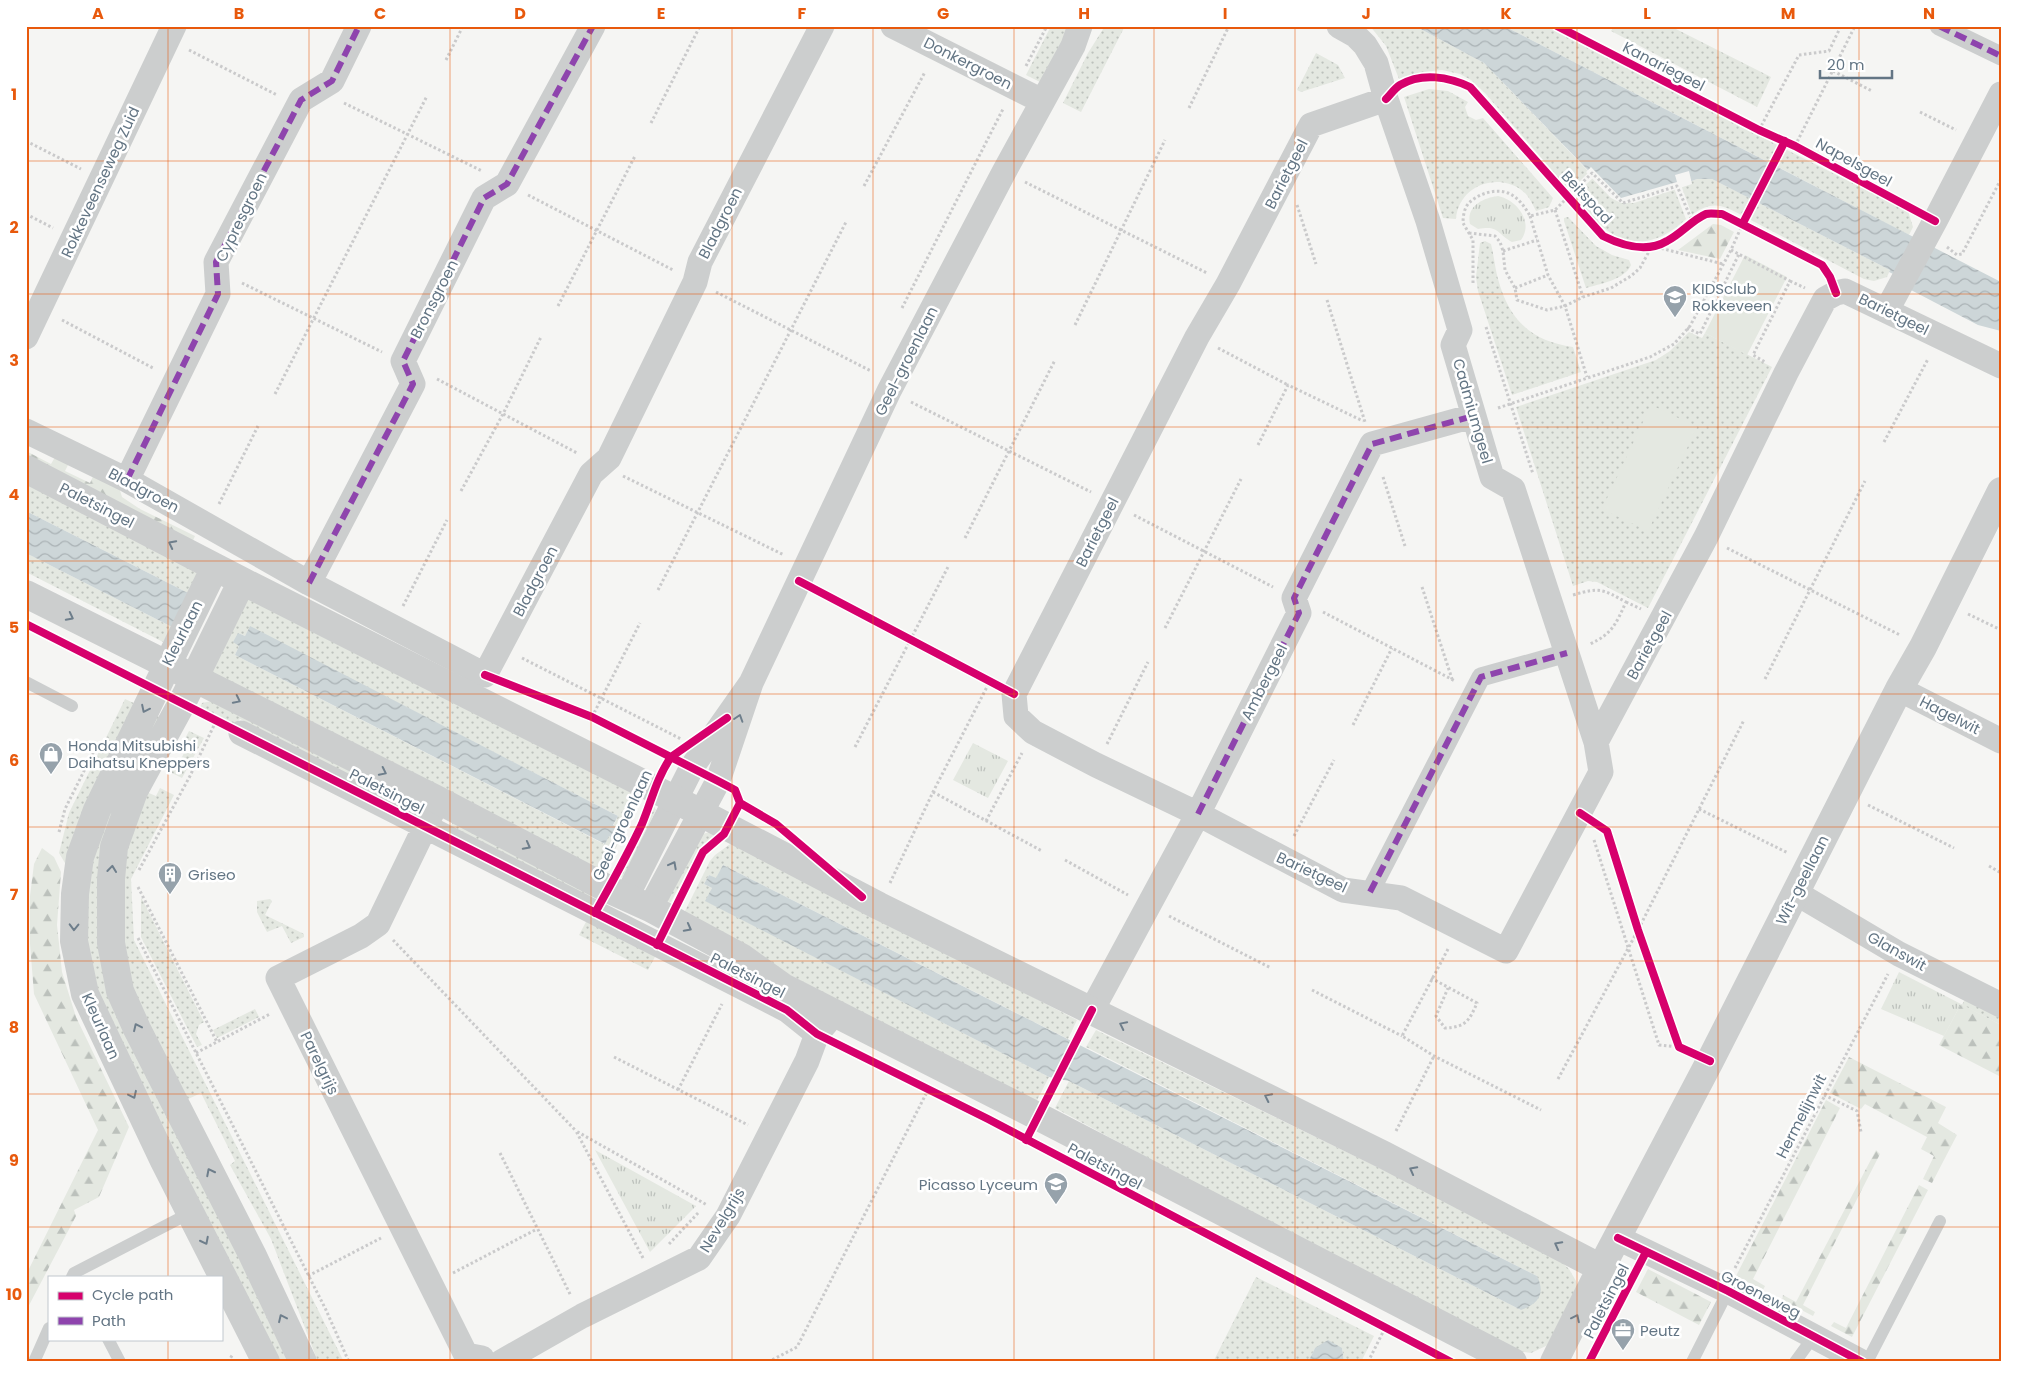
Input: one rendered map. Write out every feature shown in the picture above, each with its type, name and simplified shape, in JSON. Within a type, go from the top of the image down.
[{"type":"street","name":"Cypresgroen","points":[[127,480],[218,294],[216,262],[301,100],[332,81],[359,26]]},
{"type":"street","points":[[507,184],[593,26]]},
{"type":"street","name":"Bladgroen","points":[[26,431],[127,480],[309,583],[485,675],[591,474],[609,458],[695,282],[700,262],[822,26]]},
{"type":"street","name":"Donkergroen","points":[[893,26],[1042,101]]},
{"type":"street","name":"Geel-groenlaan","points":[[638,903],[700,813],[718,781],[751,683],[892,387],[1076,36],[1093,26]]},
{"type":"street","name":"Cadmiumgeel","points":[[1339,26],[1355,35],[1365,45],[1376,63],[1386,99],[1428,221],[1460,330],[1453,345],[1492,477],[1513,489],[1596,742]]},
{"type":"street","points":[[1939,26],[2001,56]]},
{"type":"street","name":"Rokkeveenseweg Zuid","points":[[26,337],[171,33]]},
{"type":"street","points":[[1887,310],[2001,94]]},
{"type":"street","name":"Barietgeel","points":[[1386,99],[1311,125],[1288,173],[1197,337],[1014,694],[1016,716],[1033,732],[1096,765],[1198,814],[1343,890],[1370,892],[1401,898],[1506,951],[1601,772],[1596,742],[1706,537],[1786,373],[1825,299],[1836,292],[1845,290],[2001,366]]},
{"type":"street","name":"Bronsgroen","points":[[403,361],[484,198],[507,184]]},
{"type":"street","points":[[309,583],[413,384],[403,361]]},
{"type":"street","name":"Ambergeel","points":[[1092,1010],[1198,814],[1299,612],[1294,598],[1372,444],[1473,416]]},
{"type":"street","name":"Paletsingel","points":[[26,469],[242,581],[676,800],[879,906],[1384,1154],[1601,1268],[1554,1362]]},
{"type":"street","name":"Wit-geellaan","points":[[1601,1268],[1710,1061],[1899,689],[1997,507]]},
{"type":"street","name":"Kleurlaan","points":[[215,567],[97,810],[80,857],[75,894],[74,942],[85,994],[190,1213],[266,1362]]},
{"type":"street","name":"Kleurlaan","points":[[242,581],[182,703],[134,791],[114,847],[111,879],[111,943],[120,991],[137,1029],[252,1254],[303,1362]]},
{"type":"street","name":"Paletsingel","points":[[26,594],[438,800],[638,903],[741,957],[783,987],[1513,1362]]},
{"type":"street","points":[[1370,892],[1481,677],[1566,653]]},
{"type":"street","name":"Geel-groenlaan","points":[[638,903],[676,800],[692,767],[751,683]]},
{"type":"street","name":"Hagelwit","points":[[1899,689],[2001,741]]},
{"type":"street","name":"Paletsingel","points":[[241,733],[787,1010],[817,1034]]},
{"type":"street","points":[[378,924],[438,800]]},
{"type":"street","name":"Glanswit","points":[[1796,893],[1899,954],[2001,1005]]},
{"type":"street","name":"Parelgrijs","points":[[378,924],[361,936],[278,978],[466,1355],[491,1361]]},
{"type":"street","name":"Nevelgrijs","points":[[491,1361],[699,1258],[728,1216],[807,1062],[817,1034],[834,1012]]},
{"type":"street","name":"Groeneweg","points":[[1618,1238],[1728,1291],[1862,1362]]},
{"type":"lane","points":[[26,682],[72,706]]},
{"type":"lane","points":[[74,1276],[190,1213]]},
{"type":"lane","points":[[1867,1362],[1940,1222]]},
{"type":"lane","points":[[1692,1362],[1728,1291]]},
{"type":"lane","points":[[34,1362],[48,1330]]},
{"type":"lane","points":[[1795,1362],[1814,1336]]},
{"type":"lane","points":[[109,1340],[120,1362]]},
{"type":"path","points":[[446,60],[463,26]]},
{"type":"path","points":[[651,123],[700,26]]},
{"type":"path","points":[[1189,108],[1229,26]]},
{"type":"path","points":[[1759,130],[1798,55],[1829,51],[1841,26]]},
{"type":"path","points":[[1795,146],[1855,26]]},
{"type":"path","points":[[1561,27],[1571,33]]},
{"type":"path","points":[[171,33],[298,106]]},
{"type":"path","points":[[1833,71],[1872,91]]},
{"type":"path","points":[[864,186],[925,72]]},
{"type":"path","points":[[318,90],[507,184],[870,370],[892,387],[1009,450],[1473,691]]},
{"type":"path","points":[[275,394],[427,96]]},
{"type":"path","points":[[1920,112],[1977,140]]},
{"type":"path","points":[[1750,125],[1768,134]]},
{"type":"path","points":[[1075,325],[1165,140]]},
{"type":"path","points":[[26,141],[101,179]]},
{"type":"path","points":[[558,306],[635,156]]},
{"type":"path","points":[[1004,172],[1228,284]]},
{"type":"path","points":[[1288,173],[1316,264]]},
{"type":"path","points":[[1530,216],[1555,210],[1571,201],[1592,173],[1622,203],[1677,186],[1689,225],[1702,216]]},
{"type":"path","points":[[1927,236],[1958,255],[1962,254],[2001,178]]},
{"type":"path","points":[[1473,288],[1473,240],[1463,223],[1467,205],[1480,195],[1494,192],[1507,193],[1518,200],[1530,216],[1548,275],[1565,306],[1587,377]]},
{"type":"path","points":[[1555,210],[1583,297]]},
{"type":"path","points":[[1473,416],[1663,351],[1674,344],[1688,328],[1731,250],[1739,222],[1747,215]]},
{"type":"path","points":[[658,590],[846,222]]},
{"type":"path","points":[[1739,222],[1752,228]]},
{"type":"path","points":[[1469,232],[1495,236],[1500,242],[1505,270],[1515,288],[1517,300],[1547,310],[1565,306],[1583,297],[1611,288],[1632,276],[1640,268],[1648,247]]},
{"type":"path","points":[[1503,251],[1537,240]]},
{"type":"path","points":[[1648,247],[1666,242]]},
{"type":"path","points":[[1648,247],[1723,264]]},
{"type":"path","points":[[1731,250],[1790,281],[1752,355],[1786,373]]},
{"type":"path","points":[[1688,328],[1700,334],[1740,254]]},
{"type":"path","points":[[216,270],[403,361],[601,466],[807,566]]},
{"type":"path","points":[[1515,288],[1548,275]]},
{"type":"path","points":[[40,308],[176,380]]},
{"type":"path","points":[[1485,323],[1534,477]]},
{"type":"path","points":[[1884,442],[1940,336]]},
{"type":"path","points":[[462,491],[503,414],[540,337]]},
{"type":"path","points":[[1197,337],[1288,385],[1366,423]]},
{"type":"path","points":[[965,538],[1054,360]]},
{"type":"path","points":[[1258,445],[1288,385]]},
{"type":"path","points":[[208,526],[258,426]]},
{"type":"path","points":[[1166,628],[1241,479]]},
{"type":"path","points":[[1765,678],[1865,482]]},
{"type":"path","points":[[392,626],[447,520]]},
{"type":"path","points":[[1706,537],[1923,647]]},
{"type":"path","points":[[855,747],[949,565]]},
{"type":"path","points":[[1570,586],[1576,603]]},
{"type":"path","points":[[1422,587],[1452,680]]},
{"type":"path","points":[[1573,595],[1600,589],[1626,602],[1617,623],[1605,636],[1589,644],[1586,636]]},
{"type":"path","points":[[1945,602],[2001,630]]},
{"type":"path","points":[[592,717],[640,623]]},
{"type":"path","points":[[901,635],[918,643]]},
{"type":"path","points":[[500,647],[704,751]]},
{"type":"path","points":[[1352,725],[1392,648]]},
{"type":"path","points":[[1096,765],[1148,662]]},
{"type":"path","points":[[982,677],[1014,694]]},
{"type":"path","points":[[879,906],[933,792],[990,681]]},
{"type":"path","points":[[182,703],[241,733]]},
{"type":"path","points":[[583,714],[601,721]]},
{"type":"path","points":[[1558,1078],[1629,948],[1744,720]]},
{"type":"path","points":[[134,879],[190,776],[216,721]]},
{"type":"path","points":[[986,821],[1033,732]]},
{"type":"path","points":[[1282,859],[1334,760]]},
{"type":"path","points":[[933,792],[1042,851]]},
{"type":"path","points":[[1846,794],[1954,848]]},
{"type":"path","points":[[1699,809],[1811,863]]},
{"type":"path","points":[[1576,822],[1591,832],[1659,1045],[1679,1047],[1710,1061]]},
{"type":"path","points":[[1988,866],[2001,873]]},
{"type":"path","points":[[138,885],[217,1042]]},
{"type":"path","points":[[135,894],[141,891]]},
{"type":"path","points":[[1635,921],[1641,940]]},
{"type":"path","points":[[378,924],[576,1131],[648,1266],[653,1282]]},
{"type":"path","points":[[1402,1036],[1460,928]]},
{"type":"path","points":[[137,937],[326,1310],[349,1362]]},
{"type":"path","points":[[1432,978],[1477,1003],[1470,1018],[1459,1027],[1445,1028],[1436,1016],[1448,988]]},
{"type":"path","points":[[678,1090],[733,983]]},
{"type":"path","points":[[1312,990],[1402,1036],[1434,1056],[1541,1110]]},
{"type":"path","points":[[196,1053],[291,1004]]},
{"type":"path","points":[[1676,1038],[1679,1047]]},
{"type":"path","points":[[1384,1154],[1434,1056]]},
{"type":"path","points":[[614,1057],[769,1135]]},
{"type":"path","points":[[919,1086],[936,1094]]},
{"type":"path","points":[[768,1362],[797,1347],[928,1090]]},
{"type":"path","points":[[1824,1095],[1857,1111],[1862,1132]]},
{"type":"path","points":[[576,1131],[728,1216]]},
{"type":"path","points":[[500,1153],[582,1316]]},
{"type":"path","points":[[667,1246],[706,1204]]},
{"type":"path","points":[[308,1276],[401,1228]]},
{"type":"path","points":[[430,1285],[537,1229]]},
{"type":"path","points":[[1376,1324],[1393,1332]]},
{"type":"path","points":[[1368,1362],[1385,1328]]},
{"type":"green space","points":[[1051,26],[1073,26],[1044,84],[1026,75]]},
{"type":"green space","points":[[1105,26],[1125,26],[1081,112],[1063,103],[1088,53]]},
{"type":"green space","points":[[1370,26],[1415,26],[1484,63],[1589,172],[1570,191],[1485,93],[1471,80],[1460,74],[1442,70],[1423,72],[1399,79],[1386,46]]},
{"type":"green space","points":[[1504,26],[1547,26],[1779,146],[1770,163]]},
{"type":"green space","points":[[1614,26],[1670,26],[1771,77],[1757,107],[1611,31]]},
{"type":"green space","points":[[1316,53],[1338,65],[1345,78],[1301,92],[1297,90]]},
{"type":"green space","points":[[1429,89],[1448,91],[1468,102],[1465,107],[1468,116],[1476,120],[1483,118],[1553,198],[1549,207],[1536,211],[1528,196],[1520,189],[1510,184],[1489,183],[1470,191],[1458,208],[1456,219],[1443,218],[1404,97]]},
{"type":"green space","points":[[1785,149],[1908,211],[1913,227],[1909,235],[1776,166]]},
{"type":"green space","points":[[1594,177],[1674,188],[1686,219],[1677,227],[1657,238],[1635,242],[1624,240],[1614,235],[1595,220],[1575,195]]},
{"type":"green space","points":[[1697,179],[1712,179],[1752,199],[1743,216],[1718,206],[1706,207],[1692,215],[1681,185]]},
{"type":"green space","points":[[1498,196],[1511,202],[1521,213],[1526,226],[1521,240],[1512,242],[1494,229],[1478,229],[1470,224],[1470,213],[1476,204]]},
{"type":"green space","points":[[1757,202],[1890,270],[1887,277],[1874,281],[1864,279],[1749,219]]},
{"type":"green space","points":[[1568,217],[1596,246],[1612,255],[1629,260],[1631,265],[1628,270],[1611,281],[1586,288],[1564,221],[1564,218]]},
{"type":"green space","points":[[1713,224],[1721,225],[1734,232],[1720,259],[1678,250]]},
{"type":"green space","points":[[1485,241],[1491,244],[1497,275],[1508,306],[1515,317],[1534,334],[1545,340],[1573,347],[1581,372],[1512,395],[1478,291],[1476,277],[1480,243]]},
{"type":"green space","points":[[1745,255],[1787,277],[1747,355],[1705,333]]},
{"type":"green space","points":[[1689,332],[1702,338],[1705,333],[1772,367],[1648,608],[1597,582],[1588,581],[1573,586],[1516,407],[1656,360],[1670,351]]},
{"type":"green space","points":[[1651,405],[1697,427],[1648,531],[1602,509]]},
{"type":"green space","points":[[26,451],[51,464],[58,452],[71,459],[65,471],[90,483],[96,470],[117,480],[122,497],[140,509],[195,536],[190,547],[26,462]]},
{"type":"green space","points":[[26,479],[204,569],[190,594],[26,511]]},
{"type":"green space","points":[[26,553],[172,627],[163,642],[26,572]]},
{"type":"green space","points":[[243,596],[638,793],[633,813],[602,876],[209,672]],"holes":[[[250,627],[618,816],[613,826],[621,830],[616,839],[608,835],[604,844],[235,655],[239,646],[238,633],[245,636]]]},
{"type":"green space","points":[[125,699],[138,705],[68,868],[59,853],[69,813]]},
{"type":"green space","points":[[212,701],[419,804],[420,810],[240,719],[235,725],[200,707],[202,703]]},
{"type":"green space","points":[[154,714],[163,719],[103,901],[165,1100],[288,1362],[276,1362],[105,1015],[87,952],[87,895],[92,848]]},
{"type":"green space","points":[[189,731],[204,738],[182,778],[168,771],[171,767],[176,769],[184,753],[179,750]]},
{"type":"green space","points":[[973,743],[1008,761],[988,798],[953,780]]},
{"type":"green space","points":[[160,788],[174,795],[131,879],[134,940],[344,1362],[318,1362],[271,1239],[230,1165],[235,1161],[201,1093],[184,1101],[125,971],[119,879],[144,791],[156,796]]},
{"type":"green space","points":[[653,804],[656,810],[625,876],[620,878],[619,875],[645,825],[651,805]]},
{"type":"green space","points":[[454,818],[595,889],[590,899],[451,826]]},
{"type":"green space","points":[[709,832],[716,835],[698,851],[669,903],[667,899],[700,835]]},
{"type":"green space","points":[[733,842],[1077,1020],[1068,1039],[723,865],[716,879],[709,875],[704,884],[712,888],[706,901],[1049,1077],[1034,1106],[682,917],[710,861]]},
{"type":"green space","points":[[42,848],[54,857],[61,872],[57,925],[62,972],[76,1017],[129,1127],[99,1197],[74,1210],[76,1216],[26,1311],[26,1275],[98,1130],[34,994],[30,944],[30,896],[34,864]]},
{"type":"green space","points":[[141,897],[204,1022],[199,1025],[196,1034],[202,1045],[197,1047],[141,937]]},
{"type":"green space","points":[[270,899],[272,901],[265,915],[304,934],[304,937],[291,943],[282,926],[267,932],[257,912],[257,901]]},
{"type":"green space","points":[[587,920],[656,955],[648,970],[579,935]]},
{"type":"green space","points":[[1899,972],[1961,1004],[1944,1036],[1881,1009]]},
{"type":"green space","points":[[1965,999],[2001,1017],[2001,1025],[1962,1005]]},
{"type":"green space","points":[[1961,1004],[2001,1025],[2001,1077],[1939,1045]]},
{"type":"green space","points":[[255,1009],[259,1017],[217,1038],[213,1030]]},
{"type":"green space","points":[[1096,1030],[1550,1251],[1569,1269],[1576,1281],[1578,1292],[1560,1336],[1546,1346],[1531,1353],[1516,1351],[1366,1275],[1055,1108],[1069,1081],[1521,1310],[1537,1276],[1086,1047]]},
{"type":"green space","points":[[1849,1057],[1946,1107],[1938,1123],[1957,1135],[1932,1183],[1923,1179],[1934,1156],[1921,1149],[1927,1137],[1865,1104],[1861,1109],[1830,1093]]},
{"type":"green space","points":[[1826,1100],[1840,1108],[1753,1279],[1765,1286],[1763,1290],[1736,1276]]},
{"type":"green space","points":[[595,1150],[696,1206],[650,1252]]},
{"type":"green space","points":[[1876,1150],[1880,1154],[1803,1305],[1815,1312],[1813,1316],[1782,1300],[1783,1295],[1796,1302]]},
{"type":"green space","points":[[1919,1185],[1928,1190],[1852,1337],[1831,1326],[1834,1322],[1846,1328]]},
{"type":"green space","points":[[1648,1269],[1711,1302],[1699,1325],[1636,1292]]},
{"type":"green space","points":[[1256,1277],[1374,1336],[1361,1362],[1344,1362],[1342,1348],[1315,1348],[1308,1362],[1213,1362]]},
{"type":"water","points":[[1415,26],[1504,26],[1999,281],[2001,277],[2001,331],[1978,325],[1911,290],[1914,284],[1889,272],[1890,270],[1712,179],[1697,179],[1674,188],[1622,200],[1613,196],[1484,63]]},
{"type":"water","points":[[26,511],[190,594],[172,627],[26,553]]},
{"type":"water","points":[[250,626],[618,816],[613,825],[621,830],[616,840],[609,836],[605,844],[235,655],[239,646],[233,642],[238,633],[245,636]]},
{"type":"water","points":[[723,865],[1537,1276],[1541,1288],[1539,1298],[1532,1305],[1521,1310],[1069,1081],[1049,1077],[705,901],[712,888],[704,884],[709,875],[716,878]]},
{"type":"water","points":[[1328,1340],[1342,1348],[1344,1362],[1308,1362],[1315,1348]]},
{"type":"pier","points":[[1591,167],[1621,198],[1677,182],[1675,175],[1689,171],[1692,184],[1634,203],[1621,203],[1611,198],[1586,172]]},
{"type":"marked path","points":[[127,480],[218,294],[216,262],[301,100],[332,81],[359,26]]},
{"type":"marked path","points":[[309,583],[413,384],[403,361],[484,198],[507,184],[593,26]]},
{"type":"marked path","points":[[1939,26],[2001,56]]},
{"type":"marked path","points":[[1198,814],[1299,613],[1294,598],[1372,444],[1473,416]]},
{"type":"marked path","points":[[1370,892],[1481,677],[1567,653]]},
{"type":"cycle path","name":"Kanariegeel","points":[[1557,26],[1759,130],[1795,146],[1935,221]]},
{"type":"cycle path","name":"Beitspad","points":[[1386,99],[1400,85],[1417,78],[1435,77],[1470,87],[1603,236],[1635,247],[1651,247],[1672,238],[1706,214],[1722,214],[1822,265],[1830,277],[1836,293]]},
{"type":"cycle path","points":[[1743,223],[1785,141]]},
{"type":"cycle path","points":[[799,581],[1014,694]]},
{"type":"cycle path","points":[[26,624],[787,1010],[817,1034],[988,1119],[1451,1362]]},
{"type":"cycle path","points":[[485,675],[592,717],[735,790],[740,803],[776,824],[862,897]]},
{"type":"cycle path","points":[[595,913],[637,835],[658,782],[671,757],[727,718]]},
{"type":"cycle path","points":[[657,945],[703,852],[724,834],[740,803]]},
{"type":"cycle path","points":[[1580,813],[1607,831],[1638,930],[1679,1047],[1710,1061]]},
{"type":"cycle path","points":[[1026,1140],[1092,1010]]},
{"type":"cycle path","points":[[1618,1238],[1728,1291],[1862,1362]]},
{"type":"cycle path","points":[[1589,1362],[1646,1252]]},
{"type":"place","name":"KIDSclub Rokkeveen","points":[[1675,318]]},
{"type":"place","name":"Honda Mitsubishi Daihatsu Kneppers","points":[[51,775]]},
{"type":"place","name":"Griseo","points":[[170,895]]},
{"type":"place","name":"Picasso Lyceum","points":[[1056,1205]]},
{"type":"place","name":"Peutz","points":[[1623,1351]]}]
